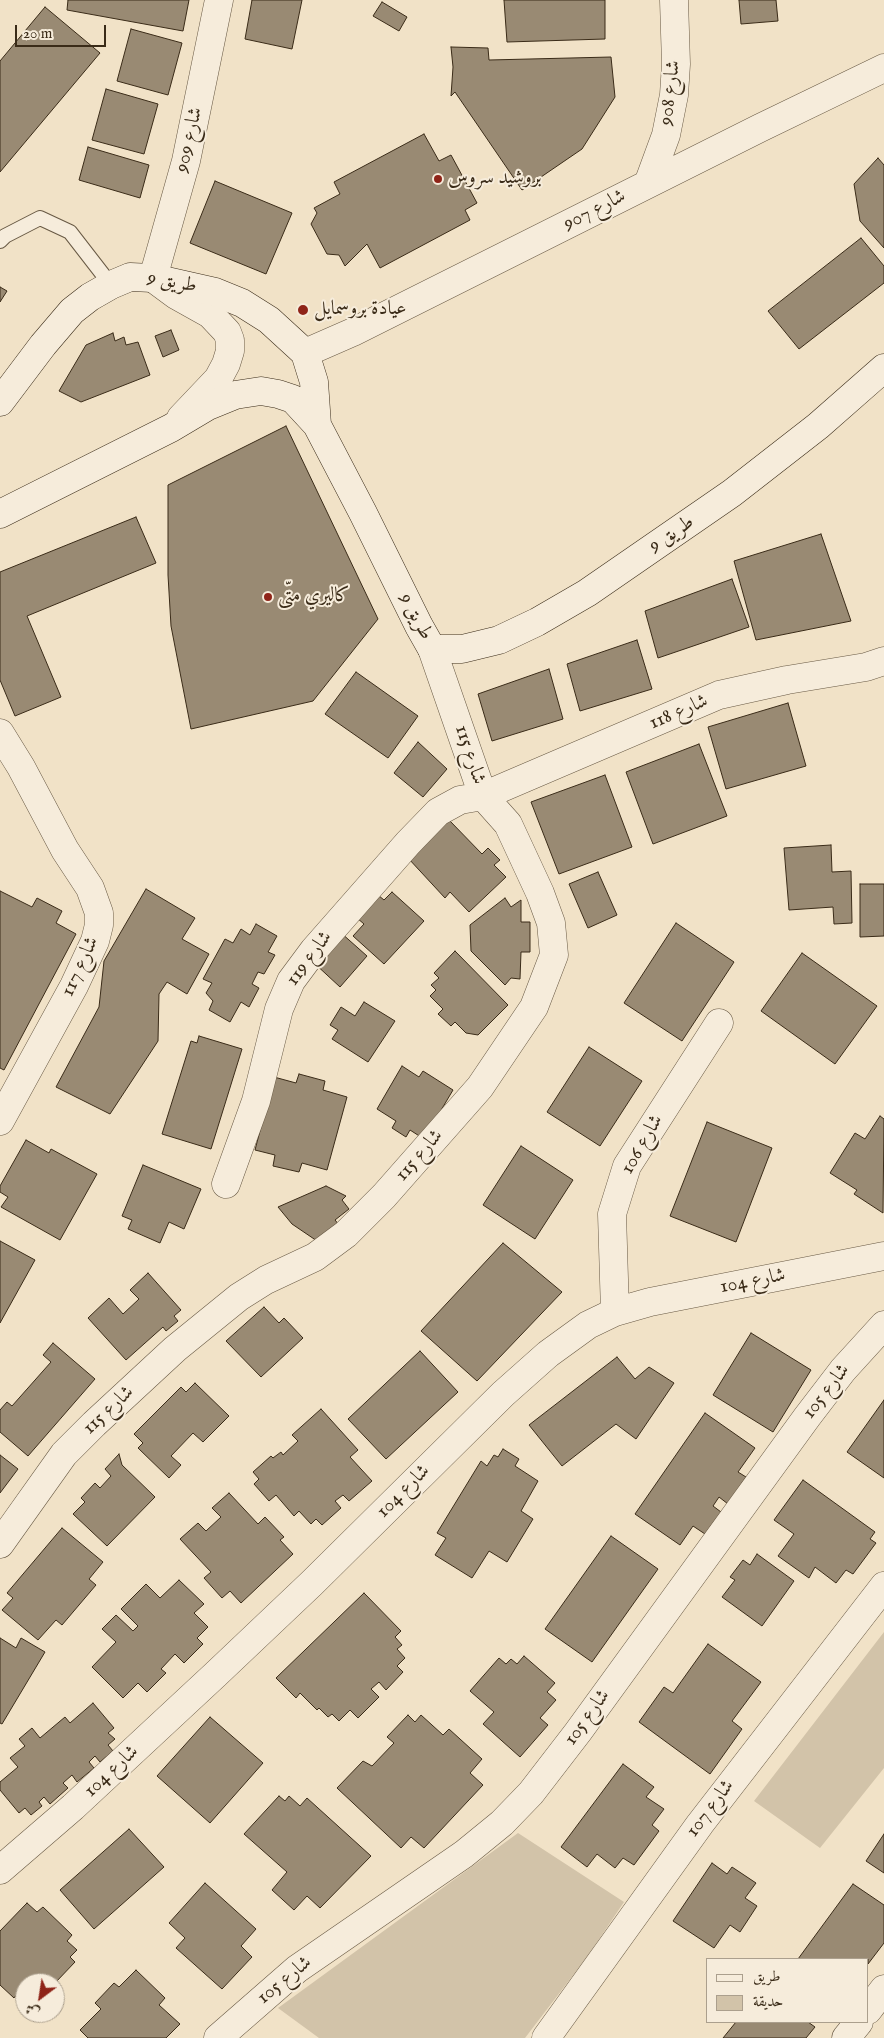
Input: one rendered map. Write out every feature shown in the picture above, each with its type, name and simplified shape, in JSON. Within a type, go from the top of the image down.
[{"type":"street","name":"شارع 909","points":[[153,278],[186,161],[219,0]]},
{"type":"street","name":"شارع 908","points":[[648,184],[666,135],[674,95],[676,64],[674,0]]},
{"type":"street","name":"شارع 907","points":[[305,353],[361,328],[884,68]]},
{"type":"street","name":"9 طريق","points":[[0,402],[43,344],[72,311],[90,297],[130,277],[153,278],[215,292],[242,303],[268,320],[305,353],[314,382],[317,425]]},
{"type":"street","points":[[153,278],[176,295],[210,314],[226,332],[230,340],[230,351],[226,364],[218,379],[171,428]]},
{"type":"street","name":"طريق 9","points":[[432,649],[462,649],[498,640],[536,622],[586,593],[693,521],[746,482],[818,426],[884,368]]},
{"type":"street","name":"9 طريق","points":[[0,514],[171,428],[208,406],[235,395],[261,391],[278,394],[293,399],[317,425],[432,649]]},
{"type":"street","name":"شارع 115","points":[[0,1544],[64,1454],[175,1349],[239,1297],[266,1280],[315,1257],[346,1234],[384,1196],[480,1087],[534,1007],[554,955],[551,923],[540,893],[508,824],[483,796],[432,649]]},
{"type":"street","name":"شارع 118","points":[[483,796],[719,696],[787,680],[866,667],[884,661]]},
{"type":"street","name":"شارع 117","points":[[0,733],[20,766],[64,850],[90,888],[99,913],[99,925],[95,941],[74,986],[0,1121]]},
{"type":"street","name":"شارع 119","points":[[226,1184],[256,1101],[279,1009],[291,981],[314,950],[408,843],[438,812],[460,800],[483,796]]},
{"type":"street","name":"شارع 106","points":[[615,1312],[612,1214],[627,1166],[719,1023]]},
{"type":"street","name":"شارع 104","points":[[0,1870],[73,1807],[209,1681],[312,1583],[503,1394],[548,1354],[588,1325],[615,1312],[650,1302],[884,1256]]},
{"type":"street","name":"شارع 105","points":[[218,2038],[297,1969],[464,1854],[502,1823],[531,1793],[578,1732],[807,1417],[843,1370],[884,1325]]},
{"type":"street","name":"شارع 107","points":[[546,2038],[700,1824],[884,1586]]},
{"type":"street","points":[[869,2009],[884,1989]]},
{"type":"street","points":[[846,2038],[857,2023]]},
{"type":"lane","points":[[0,241],[5,236],[40,218],[70,232],[111,285]]},
{"type":"green space","points":[[884,1632],[884,1768],[820,1848],[754,1801]]},
{"type":"green space","points":[[518,1833],[624,1902],[587,1957],[525,2038],[319,2038],[278,2008]]},
{"type":"building","points":[[68,0],[189,0],[183,31],[67,10]]},
{"type":"building","points":[[252,0],[302,0],[292,49],[245,39]]},
{"type":"building","points":[[504,0],[605,0],[605,39],[507,42]]},
{"type":"building","points":[[739,0],[776,0],[778,21],[741,24]]},
{"type":"building","points":[[382,2],[407,17],[399,31],[373,16]]},
{"type":"building","points":[[45,7],[100,53],[0,172],[0,61]]},
{"type":"building","points":[[131,29],[182,43],[168,95],[117,81]]},
{"type":"building","points":[[451,47],[488,48],[489,60],[611,57],[615,97],[582,149],[522,190],[455,92],[451,96],[453,67]]},
{"type":"building","points":[[106,89],[158,104],[144,154],[92,140]]},
{"type":"building","points":[[424,134],[439,161],[451,155],[477,203],[465,210],[470,220],[380,268],[367,244],[345,266],[339,255],[327,254],[311,224],[317,213],[314,208],[340,194],[334,182]]},
{"type":"building","points":[[88,147],[149,165],[140,198],[79,180]]},
{"type":"building","points":[[878,158],[884,165],[884,248],[860,221],[854,184]]},
{"type":"building","points":[[215,181],[292,213],[266,274],[190,243]]},
{"type":"building","points":[[861,238],[884,266],[884,283],[799,349],[768,311]]},
{"type":"building","points":[[0,287],[7,291],[0,302]]},
{"type":"building","points":[[171,330],[179,350],[163,357],[155,336]]},
{"type":"building","points":[[113,333],[115,341],[124,337],[126,345],[138,342],[150,375],[81,402],[59,391],[86,345]]},
{"type":"building","name":"كاليري متّى","points":[[286,426],[378,619],[313,701],[191,729],[171,626],[168,575],[168,485]]},
{"type":"building","points":[[136,517],[156,563],[27,616],[61,697],[15,716],[0,680],[0,572]]},
{"type":"building","points":[[821,534],[851,621],[756,640],[734,561]]},
{"type":"building","points":[[732,579],[749,627],[658,658],[645,611]]},
{"type":"building","points":[[637,640],[652,689],[580,711],[567,664]]},
{"type":"building","points":[[549,669],[563,719],[492,741],[478,694]]},
{"type":"building","points":[[356,672],[418,716],[388,758],[325,714]]},
{"type":"building","points":[[788,703],[806,766],[726,789],[708,727]]},
{"type":"building","points":[[418,742],[447,769],[423,797],[394,773]]},
{"type":"building","points":[[699,744],[727,816],[653,844],[626,772]]},
{"type":"building","points":[[605,775],[632,847],[559,874],[531,802]]},
{"type":"building","points":[[449,820],[482,854],[488,848],[500,860],[494,865],[506,877],[469,912],[450,892],[445,898],[408,858]]},
{"type":"building","points":[[831,845],[832,872],[851,871],[852,923],[834,924],[833,907],[789,910],[784,848]]},
{"type":"building","points":[[598,872],[617,915],[588,928],[569,884]]},
{"type":"building","points":[[860,884],[884,884],[884,936],[860,937]]},
{"type":"building","points":[[146,889],[195,918],[182,939],[209,954],[187,994],[167,982],[159,994],[158,1041],[110,1114],[56,1087],[99,1007],[104,961]]},
{"type":"building","points":[[0,891],[32,907],[37,898],[62,911],[56,923],[76,934],[4,1070],[0,1068]]},
{"type":"building","points":[[392,892],[424,921],[384,964],[353,936],[364,924],[357,918],[378,895],[384,900]]},
{"type":"building","points":[[505,898],[511,907],[521,900],[521,922],[530,922],[530,952],[521,952],[520,979],[511,978],[505,985],[471,951],[470,925]]},
{"type":"building","points":[[676,923],[734,962],[682,1041],[624,1003]]},
{"type":"building","points":[[256,924],[277,936],[268,952],[275,955],[264,974],[258,972],[252,984],[259,988],[249,1007],[241,1002],[230,1022],[209,1010],[213,1001],[206,993],[212,983],[203,979],[225,939],[233,943],[241,929],[250,935]]},
{"type":"building","points":[[340,932],[367,956],[340,987],[313,962]]},
{"type":"building","points":[[455,951],[508,1005],[478,1035],[466,1033],[455,1022],[451,1026],[438,1014],[443,1009],[430,996],[436,990],[431,985],[439,978],[434,973]]},
{"type":"building","points":[[802,953],[877,1006],[835,1064],[761,1011]]},
{"type":"building","points":[[364,1002],[395,1021],[368,1062],[332,1039],[338,1030],[330,1025],[341,1007],[355,1016]]},
{"type":"building","points":[[199,1036],[242,1049],[211,1149],[162,1134],[191,1041],[197,1043]]},
{"type":"building","points":[[589,1047],[642,1081],[600,1146],[547,1112]]},
{"type":"building","points":[[402,1066],[419,1077],[423,1071],[453,1090],[424,1139],[410,1130],[406,1137],[392,1128],[396,1121],[377,1109]]},
{"type":"building","points":[[299,1074],[325,1081],[323,1090],[347,1097],[327,1170],[302,1163],[299,1172],[273,1166],[275,1155],[255,1150],[274,1077],[296,1083]]},
{"type":"building","points":[[880,1116],[884,1119],[883,1213],[854,1194],[857,1190],[830,1173],[855,1133],[865,1139]]},
{"type":"building","points":[[707,1122],[772,1148],[736,1242],[670,1216]]},
{"type":"building","points":[[26,1140],[49,1153],[51,1149],[97,1174],[60,1240],[1,1207],[8,1197],[0,1192],[0,1186]]},
{"type":"building","points":[[521,1146],[573,1180],[535,1239],[483,1205]]},
{"type":"building","points":[[143,1165],[201,1189],[184,1229],[169,1222],[160,1243],[128,1229],[132,1220],[122,1216]]},
{"type":"building","points":[[326,1186],[346,1196],[342,1200],[349,1209],[335,1220],[340,1226],[320,1243],[292,1224],[278,1207]]},
{"type":"building","points":[[0,1241],[35,1260],[0,1323]]},
{"type":"building","points":[[503,1243],[562,1292],[477,1381],[421,1331]]},
{"type":"building","points":[[148,1273],[181,1310],[174,1316],[178,1321],[166,1331],[163,1327],[126,1360],[88,1318],[109,1298],[123,1314],[139,1299],[130,1290]]},
{"type":"building","points":[[264,1307],[279,1323],[284,1318],[303,1338],[261,1377],[226,1341]]},
{"type":"building","points":[[751,1333],[811,1370],[773,1432],[713,1395]]},
{"type":"building","points":[[53,1343],[95,1379],[28,1456],[0,1432],[0,1410],[7,1402],[12,1406],[51,1362],[43,1355]]},
{"type":"building","points":[[420,1351],[458,1392],[386,1459],[348,1419]]},
{"type":"building","points":[[617,1357],[635,1379],[649,1367],[674,1383],[636,1439],[616,1424],[562,1466],[529,1425]]},
{"type":"building","points":[[195,1383],[229,1416],[203,1442],[193,1433],[171,1456],[181,1465],[169,1478],[138,1448],[143,1443],[134,1434],[181,1387],[186,1392]]},
{"type":"building","points":[[884,1400],[884,1478],[847,1452]]},
{"type":"building","points":[[321,1409],[358,1450],[350,1457],[372,1481],[349,1501],[343,1495],[335,1501],[341,1508],[322,1525],[316,1519],[311,1524],[299,1511],[294,1516],[276,1495],[269,1501],[254,1484],[259,1479],[253,1472],[271,1456],[273,1458],[281,1452],[283,1455],[298,1441],[292,1435]]},
{"type":"building","points":[[705,1413],[755,1448],[738,1472],[746,1477],[728,1504],[719,1497],[713,1506],[721,1512],[705,1534],[693,1526],[680,1545],[635,1514]]},
{"type":"building","points":[[503,1449],[519,1459],[515,1466],[538,1481],[521,1511],[533,1519],[507,1562],[489,1551],[472,1578],[435,1555],[446,1538],[437,1533],[481,1461],[487,1466],[494,1455],[498,1457]]},
{"type":"building","points":[[119,1454],[122,1465],[155,1497],[107,1546],[73,1514],[85,1502],[81,1498],[95,1483],[100,1488],[111,1476],[105,1469]]},
{"type":"building","points":[[0,1455],[18,1469],[0,1493]]},
{"type":"building","points":[[803,1480],[875,1532],[870,1539],[876,1543],[853,1574],[846,1570],[836,1583],[815,1567],[809,1578],[778,1556],[794,1534],[774,1520]]},
{"type":"building","points":[[229,1493],[258,1524],[265,1517],[284,1537],[280,1540],[293,1554],[241,1603],[230,1591],[222,1598],[204,1578],[211,1572],[180,1539],[198,1523],[206,1531],[221,1517],[212,1508]]},
{"type":"building","points":[[62,1528],[103,1562],[89,1579],[96,1585],[62,1625],[56,1620],[38,1640],[2,1610],[13,1598],[7,1593]]},
{"type":"building","points":[[611,1536],[658,1569],[592,1662],[545,1629]]},
{"type":"building","points":[[757,1554],[794,1581],[762,1626],[722,1597],[735,1580],[730,1577],[743,1560],[750,1565]]},
{"type":"building","points":[[179,1580],[204,1604],[194,1613],[208,1627],[197,1638],[203,1644],[184,1663],[175,1654],[161,1669],[166,1673],[147,1692],[138,1683],[123,1698],[92,1667],[116,1642],[102,1629],[116,1615],[133,1631],[138,1626],[121,1609],[146,1584],[160,1598]]},
{"type":"building","points":[[364,1593],[401,1631],[395,1637],[402,1645],[397,1649],[405,1658],[397,1666],[403,1672],[386,1690],[379,1682],[371,1689],[379,1697],[358,1718],[350,1710],[339,1721],[332,1714],[328,1717],[319,1708],[317,1710],[300,1693],[296,1698],[276,1678]]},
{"type":"building","points":[[0,1638],[16,1648],[21,1638],[45,1652],[2,1724],[0,1723]]},
{"type":"building","points":[[708,1644],[761,1682],[732,1721],[742,1729],[710,1774],[639,1722],[664,1687],[673,1693]]},
{"type":"building","points":[[524,1656],[555,1683],[547,1692],[556,1700],[540,1718],[548,1725],[520,1757],[483,1724],[494,1712],[470,1691],[499,1658],[506,1664],[511,1659],[517,1664]]},
{"type":"building","points":[[93,1703],[114,1728],[108,1733],[115,1739],[108,1745],[113,1751],[100,1762],[95,1756],[89,1762],[94,1768],[77,1782],[72,1775],[63,1783],[68,1788],[50,1804],[44,1797],[39,1802],[42,1806],[31,1815],[25,1808],[19,1813],[0,1790],[0,1782],[18,1767],[10,1758],[25,1746],[19,1739],[32,1728],[40,1738],[65,1717],[70,1723]]},
{"type":"building","points":[[408,1715],[415,1722],[421,1715],[443,1735],[449,1729],[482,1759],[470,1773],[483,1785],[424,1848],[411,1837],[401,1848],[337,1788],[363,1761],[372,1766],[394,1743],[387,1737]]},
{"type":"building","points":[[210,1717],[263,1763],[210,1823],[157,1776]]},
{"type":"building","points":[[623,1764],[654,1787],[646,1797],[664,1809],[652,1825],[659,1831],[634,1865],[623,1858],[615,1868],[597,1854],[587,1867],[561,1847]]},
{"type":"building","points":[[279,1796],[285,1801],[289,1796],[300,1806],[307,1798],[371,1856],[320,1908],[307,1896],[294,1910],[272,1890],[287,1872],[244,1834]]},
{"type":"building","points":[[129,1829],[164,1867],[94,1929],[60,1890]]},
{"type":"building","points":[[884,1834],[884,1873],[866,1861]]},
{"type":"building","points":[[712,1863],[727,1874],[732,1867],[756,1883],[745,1898],[757,1906],[740,1932],[730,1925],[714,1948],[673,1921]]},
{"type":"building","points":[[205,1883],[256,1929],[241,1946],[252,1957],[222,1989],[176,1948],[185,1938],[169,1923]]},
{"type":"building","points":[[853,1884],[884,1905],[884,1943],[869,1963],[869,1958],[799,1958]]},
{"type":"building","points":[[27,1903],[37,1912],[43,1907],[72,1935],[67,1941],[77,1950],[70,1957],[75,1962],[65,1973],[15,1973],[14,1998],[0,1985],[0,1931]]},
{"type":"building","points":[[136,1970],[165,1998],[159,2005],[180,2024],[166,2038],[88,2038],[80,2030],[101,2009],[95,2003],[114,1983],[119,1987]]},
{"type":"building","points":[[735,2023],[809,2023],[815,2027],[806,2038],[723,2038]]},
{"type":"place","name":"بروشيد سروس","points":[[438,179]]},
{"type":"place","name":"عيادة بروسمايل","points":[[303,310]]},
{"type":"place","name":"كاليري متّى","points":[[268,597]]}]
